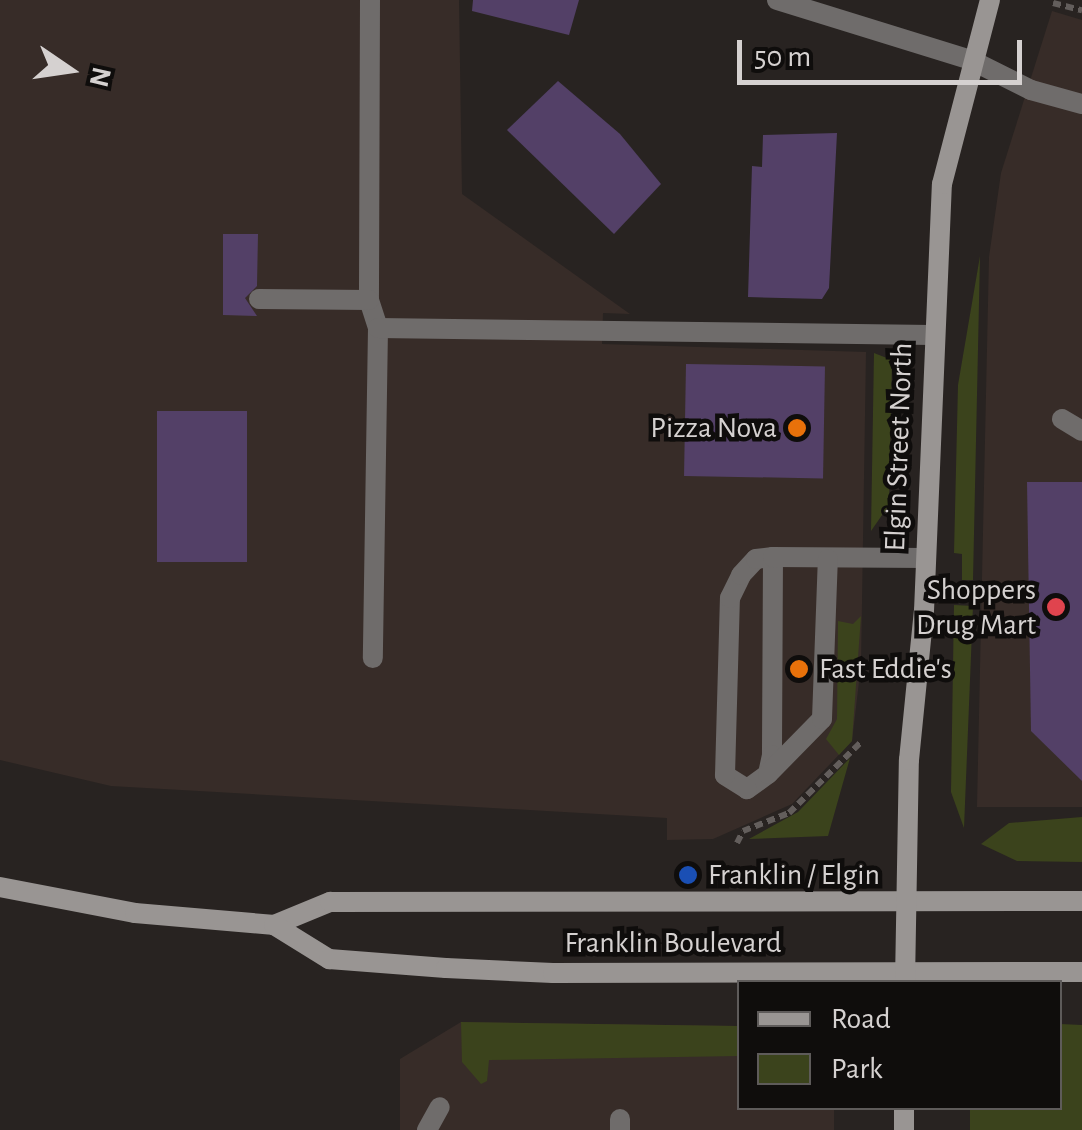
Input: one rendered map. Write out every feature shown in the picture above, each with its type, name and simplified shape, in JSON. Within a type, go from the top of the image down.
[{"type":"main road","name":"Elgin Street North","points":[[905,977],[909,760],[926,558],[932,335],[942,184],[971,60],[990,0]]},
{"type":"main road","name":"Franklin Boulevard","points":[[0,887],[136,913],[274,925],[328,959],[554,973],[905,977],[1082,972]]},
{"type":"main road","name":"Franklin Boulevard","points":[[274,925],[330,902],[1082,901]]},
{"type":"street","points":[[370,0],[369,300],[378,328],[373,658]]},
{"type":"street","points":[[777,0],[971,60],[1030,90],[1082,104]]},
{"type":"street","points":[[259,299],[369,300]]},
{"type":"street","points":[[378,328],[932,335]]},
{"type":"street","points":[[1062,419],[1082,431]]},
{"type":"street","points":[[768,774],[774,557]]},
{"type":"street","points":[[828,559],[822,720],[768,774],[747,788],[725,774],[730,598],[756,559],[926,558]]},
{"type":"street","points":[[427,1130],[440,1108]]},
{"type":"path","points":[[1053,3],[1082,10]]},
{"type":"path","points":[[737,843],[743,831],[789,812],[860,743]]},
{"type":"shaded area","points":[[0,0],[459,0],[462,194],[630,314],[603,313],[602,344],[866,352],[861,665],[852,741],[792,804],[713,839],[667,840],[667,818],[111,786],[0,760]]},
{"type":"shaded area","points":[[1052,11],[1082,20],[1082,807],[977,807],[989,257],[1001,173]]},
{"type":"shaded area","points":[[461,1022],[737,1026],[737,1110],[834,1110],[834,1130],[400,1130],[400,1059]]},
{"type":"green space","points":[[980,256],[973,580],[962,580],[962,554],[954,553],[958,385]]},
{"type":"green space","points":[[874,353],[892,360],[889,505],[871,531]]},
{"type":"green space","points":[[954,605],[973,606],[964,828],[951,792]]},
{"type":"green space","points":[[861,616],[852,741],[839,755],[826,739],[837,719],[838,621],[853,624]]},
{"type":"green space","points":[[850,758],[828,836],[749,839],[798,812]]},
{"type":"green space","points":[[1082,817],[1082,862],[1017,861],[981,844],[1009,823]]},
{"type":"green space","points":[[461,1022],[737,1026],[737,1056],[489,1060],[487,1081],[481,1084],[462,1062]]},
{"type":"green space","points":[[1062,1024],[1082,1025],[1082,1130],[970,1130],[970,1110],[1062,1110]]},
{"type":"building","points":[[473,0],[579,0],[569,35],[472,11]]},
{"type":"building","points":[[558,81],[620,134],[661,184],[614,234],[507,130]]},
{"type":"building","points":[[837,133],[829,288],[822,299],[748,297],[752,166],[762,167],[763,135]]},
{"type":"building","points":[[223,234],[258,234],[257,286],[245,298],[257,316],[223,315]]},
{"type":"building","points":[[686,364],[825,366],[823,478],[684,476]]},
{"type":"building","points":[[157,411],[247,411],[247,562],[157,562]]},
{"type":"building","name":"Shoppers Drug Mart","points":[[1027,482],[1082,482],[1082,781],[1031,731]]},
{"type":"place","name":"Pizza Nova","points":[[797,428]]},
{"type":"place","name":"Shoppers Drug Mart","points":[[1056,607]]},
{"type":"place","name":"Fast Eddie's","points":[[799,669]]},
{"type":"place","name":"Franklin / Elgin","points":[[688,875]]}]
